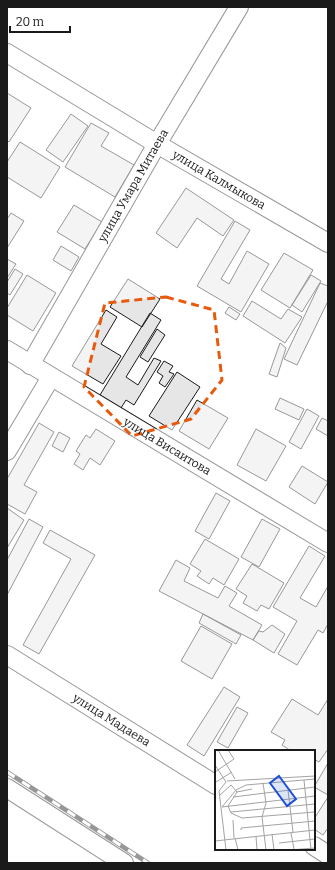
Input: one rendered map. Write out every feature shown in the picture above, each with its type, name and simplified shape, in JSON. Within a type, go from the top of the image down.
[{"type":"street","name":"улица Умара Митаева","points":[[30,365],[157,144],[239,7]]},
{"type":"street","name":"улица Калмыкова","points":[[7,53],[157,144],[328,244]]},
{"type":"street","name":"улица Висаитова","points":[[7,350],[328,543]]},
{"type":"street","points":[[7,451],[51,377]]},
{"type":"street","name":"улица Мадаева","points":[[7,654],[215,784]]},
{"type":"street","points":[[7,788],[124,863]]},
{"type":"street","points":[[315,847],[328,855]]},
{"type":"highlighted area","points":[[166,297],[214,310],[222,380],[191,419],[132,436],[84,387],[105,303]]},
{"type":"building","points":[[7,93],[31,108],[9,142],[7,140]]},
{"type":"building","points":[[71,114],[88,126],[63,162],[46,150]]},
{"type":"building","points":[[91,123],[109,133],[101,146],[134,165],[115,197],[65,167]]},
{"type":"building","points":[[20,142],[60,167],[41,198],[7,177],[7,162]]},
{"type":"building","points":[[186,188],[234,220],[223,236],[197,218],[177,248],[156,233]]},
{"type":"building","points":[[74,205],[102,222],[85,249],[57,232]]},
{"type":"building","points":[[11,213],[24,221],[7,248],[7,219]]},
{"type":"building","points":[[235,221],[250,230],[221,279],[229,284],[247,251],[269,264],[241,312],[197,286]]},
{"type":"building","points":[[61,246],[79,257],[71,271],[53,260]]},
{"type":"building","points":[[284,253],[313,270],[290,308],[261,290]]},
{"type":"building","points":[[7,259],[16,264],[7,278]]},
{"type":"building","points":[[15,269],[23,274],[10,295],[7,293],[7,282]]},
{"type":"building","points":[[27,275],[56,293],[33,331],[7,315],[7,308]]},
{"type":"building","points":[[311,275],[321,281],[302,312],[292,305]]},
{"type":"building","points":[[128,279],[160,299],[142,327],[110,307]]},
{"type":"building","points":[[320,283],[328,286],[328,301],[297,365],[284,359]]},
{"type":"building","points":[[252,301],[281,319],[288,309],[302,317],[285,343],[243,316]]},
{"type":"building","points":[[229,307],[240,314],[236,320],[225,313]]},
{"type":"building","points":[[106,310],[117,317],[101,344],[121,356],[103,384],[72,366]]},
{"type":"building","points":[[150,313],[161,320],[126,377],[138,385],[154,358],[161,361],[134,405],[126,400],[121,408],[100,395]]},
{"type":"building","points":[[157,329],[165,335],[148,362],[140,357]]},
{"type":"building","points":[[280,343],[286,348],[277,377],[269,374]]},
{"type":"building","points":[[164,361],[173,366],[169,372],[174,374],[165,387],[159,383],[163,376],[157,372]]},
{"type":"building","points":[[177,372],[200,387],[172,430],[149,416]]},
{"type":"building","points":[[280,398],[304,409],[299,420],[275,409]]},
{"type":"building","points":[[197,400],[228,418],[209,449],[179,431]]},
{"type":"building","points":[[307,409],[319,416],[301,449],[289,442]]},
{"type":"building","points":[[322,418],[328,421],[328,436],[316,429]]},
{"type":"building","points":[[39,423],[54,432],[24,485],[37,492],[25,514],[7,504],[7,479]]},
{"type":"building","points":[[96,429],[115,441],[100,465],[90,458],[83,470],[74,464],[80,454],[76,451],[86,435],[90,438]]},
{"type":"building","points":[[256,429],[286,446],[266,481],[237,465]]},
{"type":"building","points":[[59,432],[70,438],[63,452],[52,446]]},
{"type":"building","points":[[302,466],[328,482],[315,504],[289,487]]},
{"type":"building","points":[[216,493],[230,501],[209,539],[195,531]]},
{"type":"building","points":[[7,508],[24,520],[7,548]]},
{"type":"building","points":[[29,519],[43,527],[7,595],[7,560]]},
{"type":"building","points":[[262,519],[280,529],[259,567],[241,557]]},
{"type":"building","points":[[50,530],[95,555],[39,654],[23,645],[71,559],[43,543]]},
{"type":"building","points":[[205,539],[239,559],[224,585],[213,578],[209,584],[197,576],[201,571],[190,564]]},
{"type":"building","points":[[309,546],[325,556],[300,598],[316,607],[328,586],[328,624],[323,633],[318,630],[297,665],[278,654],[297,621],[273,607]]},
{"type":"building","points":[[176,560],[190,568],[184,581],[218,598],[225,586],[237,593],[229,606],[262,625],[253,640],[159,591]]},
{"type":"building","points":[[252,564],[284,583],[269,609],[261,605],[257,611],[243,603],[247,596],[236,589]]},
{"type":"building","points":[[203,614],[241,635],[236,644],[199,623]]},
{"type":"building","points":[[272,625],[285,634],[274,653],[253,640],[259,631],[263,632]]},
{"type":"building","points":[[201,626],[232,644],[212,679],[181,661]]},
{"type":"building","points":[[224,687],[240,697],[204,756],[187,745]]},
{"type":"building","points":[[292,699],[318,715],[328,699],[328,749],[319,762],[315,760],[315,750],[290,750],[282,745],[285,740],[271,732]]},
{"type":"building","points":[[237,707],[248,713],[228,748],[217,742]]},
{"type":"building","points":[[328,763],[328,795],[315,788]]},
{"type":"building","points":[[328,797],[328,828],[323,835],[315,830],[315,817]]},
{"type":"railway","points":[[7,772],[148,863]]}]
